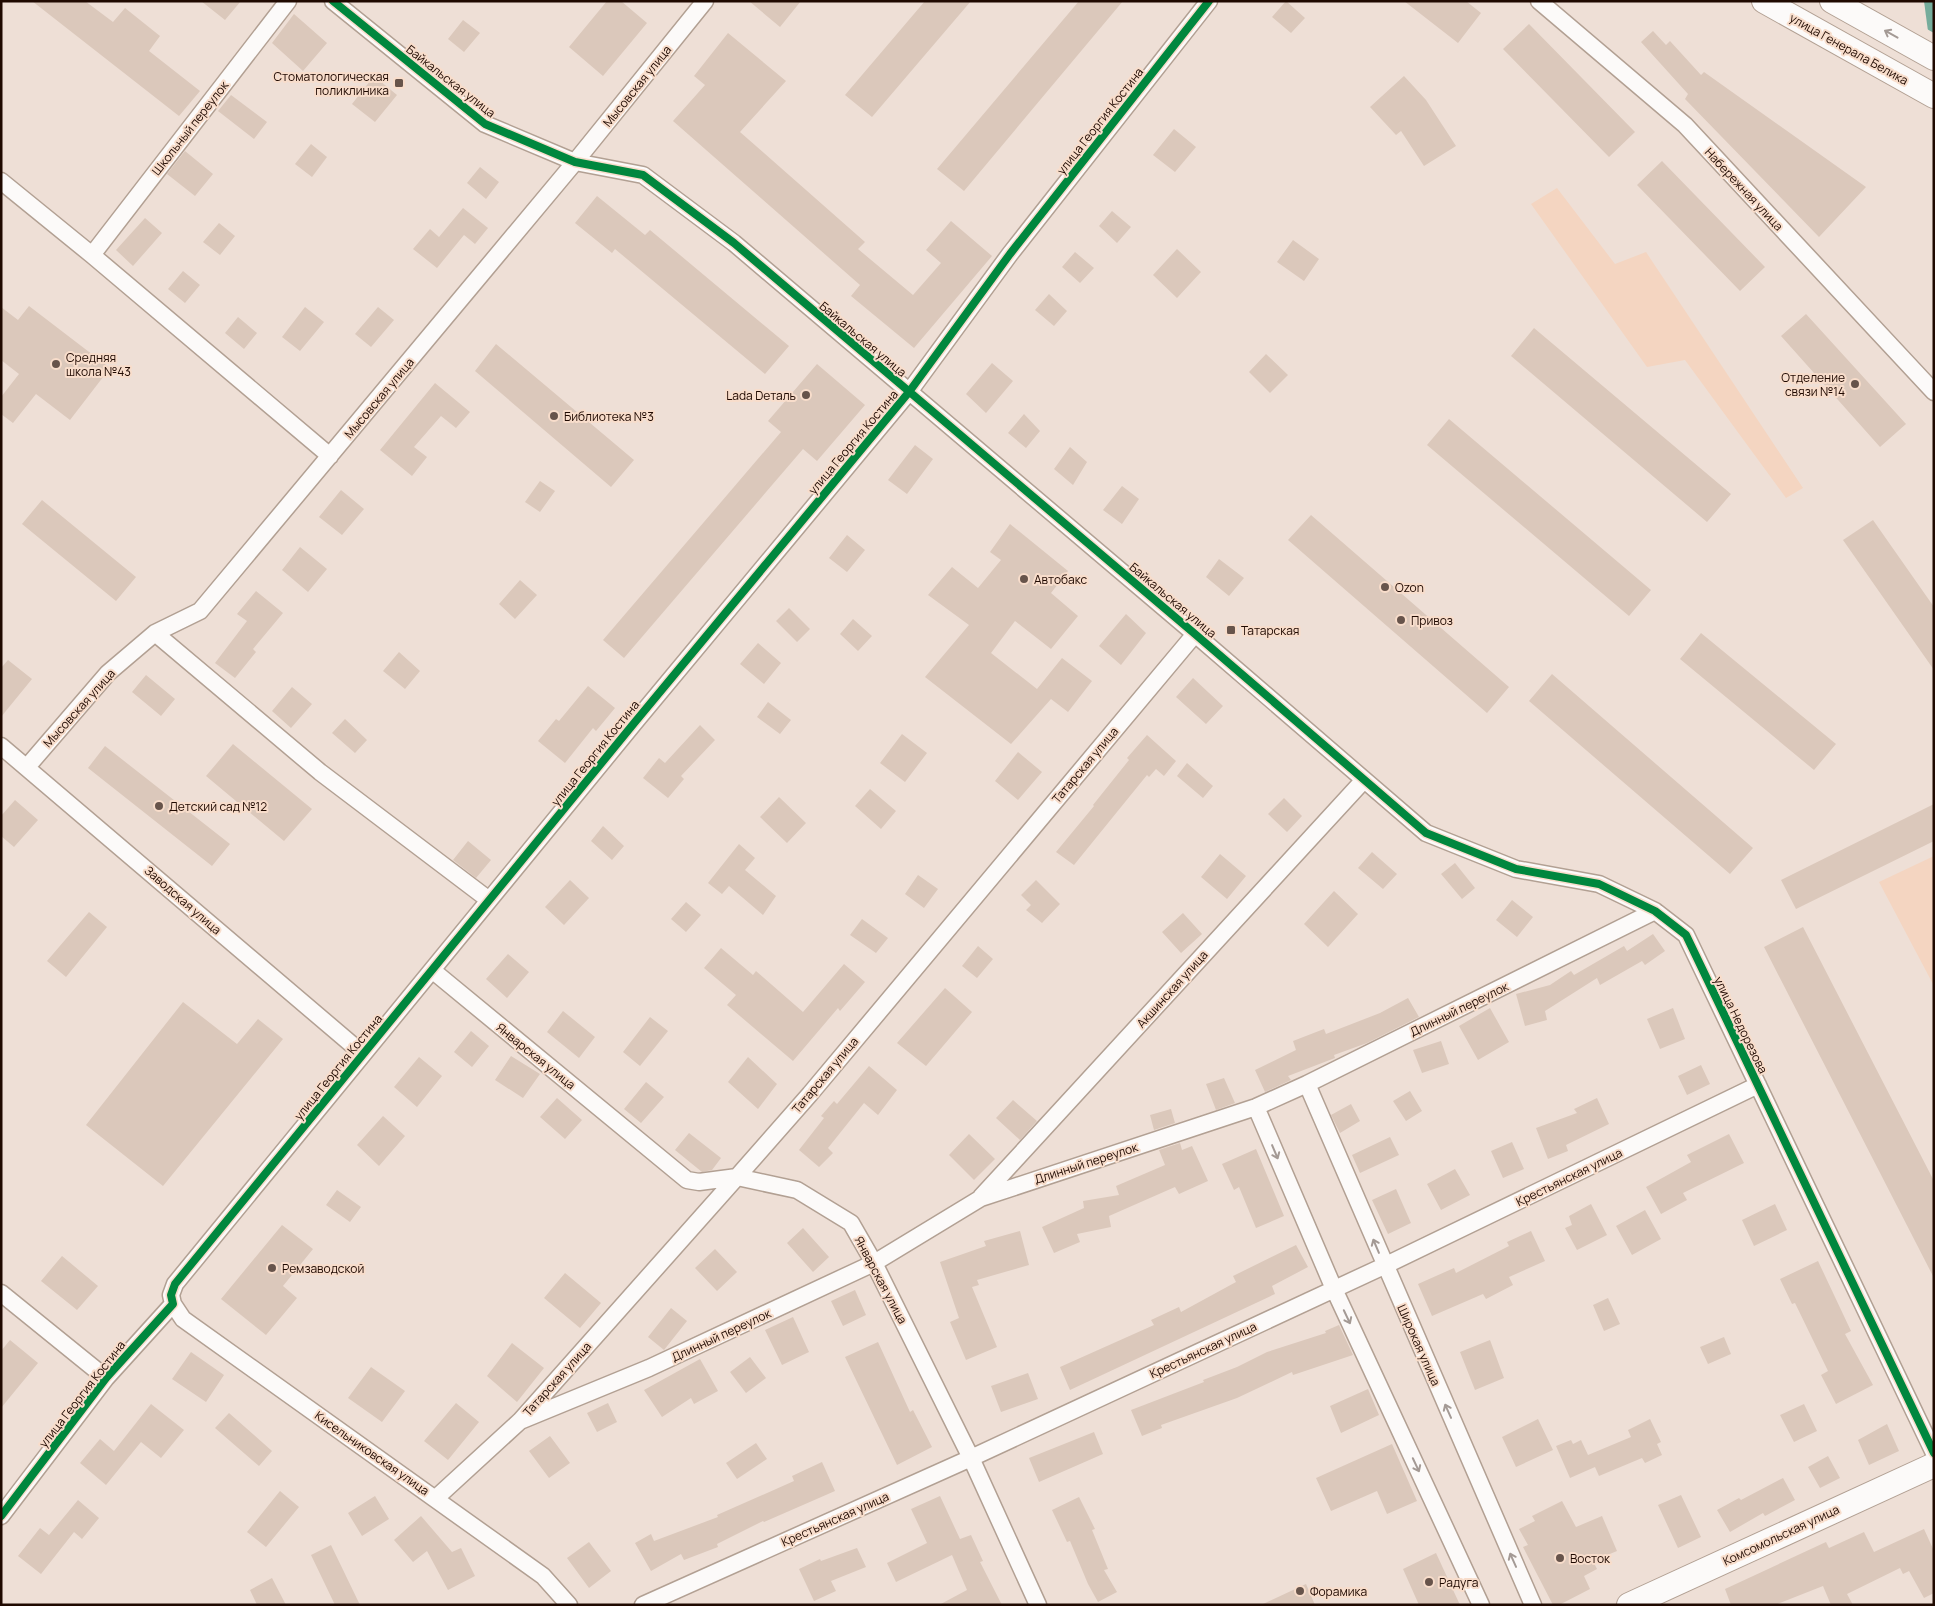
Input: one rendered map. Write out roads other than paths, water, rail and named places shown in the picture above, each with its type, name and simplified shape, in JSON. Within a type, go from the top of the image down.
[{"type":"main road","points":[[1832,1],[1934,58]]},
{"type":"main road","name":"улица Генерала Белика","points":[[1773,7],[1934,96]]},
{"type":"main road","name":"Комсомольская улица","points":[[1629,1605],[1934,1464]]},
{"type":"street","name":"Школьный переулок","points":[[92,255],[288,1]]},
{"type":"street","name":"Байкальская улица","points":[[333,1],[485,124],[575,162],[643,175],[734,243],[1195,634],[1363,780]]},
{"type":"street","name":"Мысовская улица","points":[[27,767],[108,673],[155,633],[200,611],[575,162],[705,1]]},
{"type":"street","name":"улица Георгия Костина","points":[[1,1516],[106,1378],[173,1304],[171,1295],[175,1284],[489,900],[909,392],[1010,254],[1209,1]]},
{"type":"street","name":"Набережная улица","points":[[1539,1],[1684,125],[1934,392]]},
{"type":"street","points":[[1,181],[92,255],[330,456]]},
{"type":"street","points":[[155,633],[320,772],[489,900]]},
{"type":"street","name":"Татарская улица","points":[[436,1498],[520,1421],[810,1094],[1195,634]]},
{"type":"street","name":"Заводская улица","points":[[1,746],[363,1054]]},
{"type":"street","name":"улица Недорезова","points":[[1363,780],[1426,833],[1516,869],[1599,884],[1655,911],[1686,935],[1934,1453]]},
{"type":"street","name":"Акшинская улица","points":[[981,1198],[1363,780]]},
{"type":"street","name":"Длинный переулок","points":[[520,1421],[649,1368],[874,1263],[981,1198],[1256,1108],[1655,911]]},
{"type":"street","name":"Январская улица","points":[[432,970],[687,1180],[699,1182],[737,1177],[798,1190],[851,1223],[874,1263],[971,1458],[1038,1605]]},
{"type":"street","name":"Широкая улица","points":[[1307,1084],[1384,1266],[1533,1605]]},
{"type":"street","name":"Крестьянская улица","points":[[643,1605],[971,1458],[1384,1266],[1758,1086]]},
{"type":"street","points":[[1256,1108],[1334,1289],[1481,1605]]},
{"type":"street","points":[[1,1293],[106,1378]]},
{"type":"street","name":"Кисельниковская улица","points":[[173,1304],[183,1319],[543,1576],[570,1605]]},
{"type":"water","points":[[1924,1],[1934,1],[1934,77]]},
{"type":"place","name":"Стоматологическая поликлиника","points":[[399,83]]},
{"type":"place","name":"Средняя школа №43","points":[[56,364]]},
{"type":"place","name":"Отделение связи №14","points":[[1855,384]]},
{"type":"place","name":"Lada Dеталь","points":[[806,395]]},
{"type":"place","name":"Библиотека №3","points":[[554,416]]},
{"type":"place","name":"Автобакс","points":[[1024,579]]},
{"type":"place","name":"Ozon","points":[[1385,587]]},
{"type":"place","name":"Привоз","points":[[1401,620]]},
{"type":"place","name":"Татарская","points":[[1231,630]]},
{"type":"place","name":"Детский сад №12","points":[[159,806]]},
{"type":"place","name":"Ремзаводской","points":[[272,1268]]},
{"type":"place","name":"Восток","points":[[1560,1558]]},
{"type":"place","name":"Радуга","points":[[1429,1582]]},
{"type":"place","name":"Форамика","points":[[1300,1591]]}]
